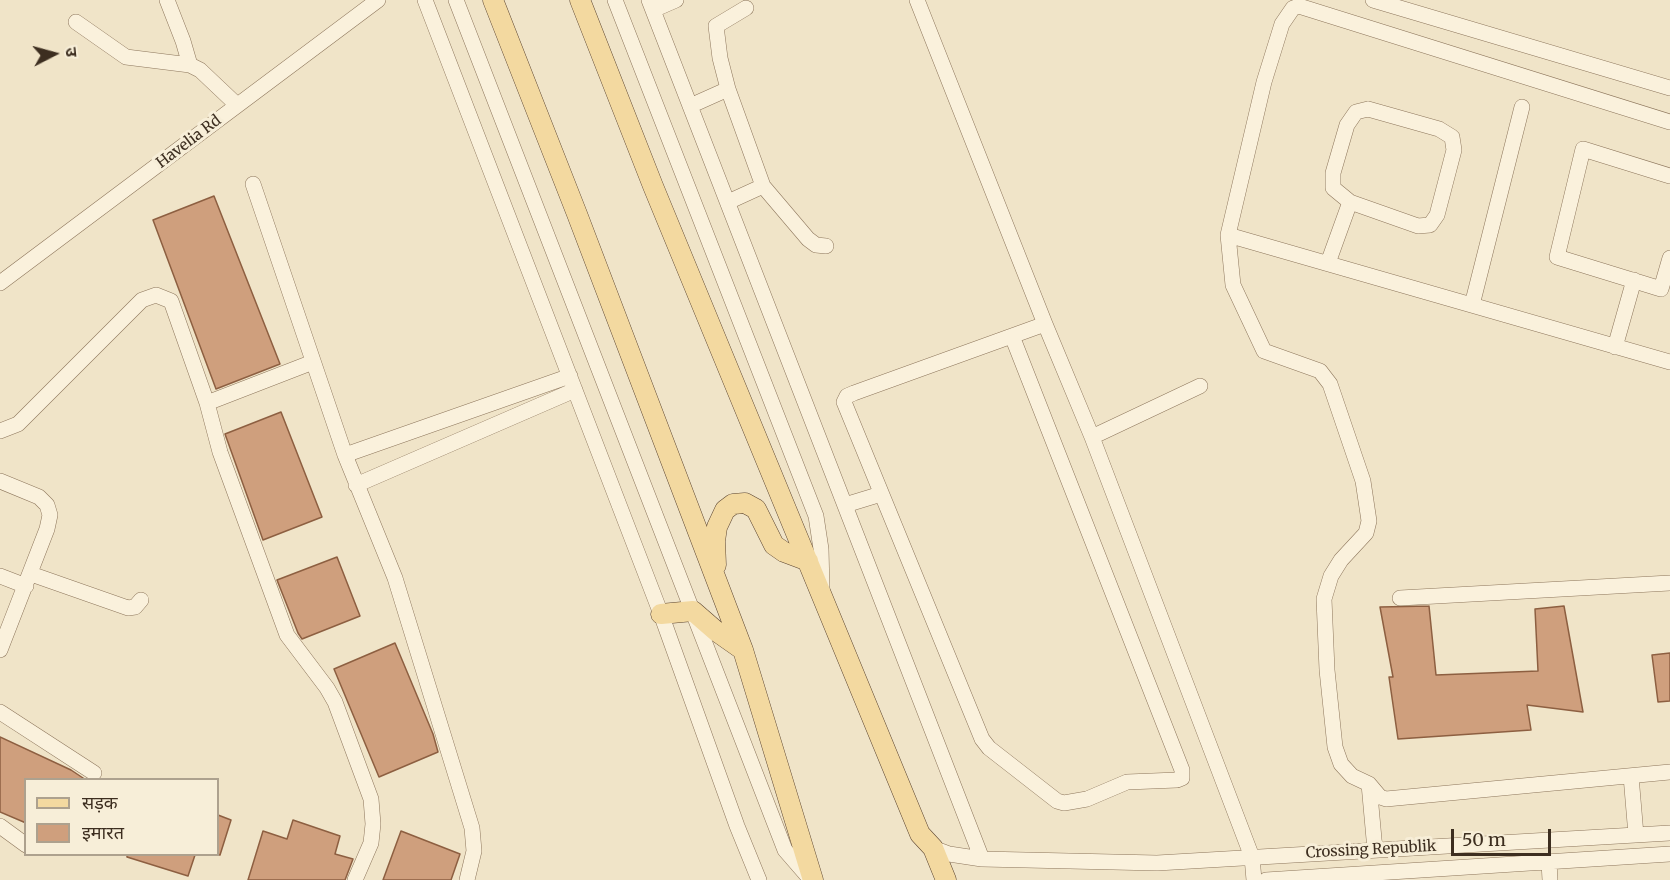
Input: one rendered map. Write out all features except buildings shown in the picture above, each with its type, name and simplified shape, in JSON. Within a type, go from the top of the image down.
[{"type":"main road","points":[[493,0],[743,650],[812,880]]},
{"type":"main road","points":[[580,0],[658,197],[920,834],[933,848],[946,880]]},
{"type":"main road","points":[[716,579],[717,527],[725,510],[733,504],[745,503],[756,509],[774,544],[784,552],[808,561]]},
{"type":"main road","points":[[661,614],[693,611],[743,650]]},
{"type":"street","points":[[167,0],[190,65]]},
{"type":"street","name":"Havelia Rd","points":[[0,283],[378,0]]},
{"type":"street","points":[[425,0],[661,614],[737,826],[759,880]]},
{"type":"street","points":[[456,0],[785,850],[812,880]]},
{"type":"street","points":[[615,0],[816,516],[821,549],[822,594]]},
{"type":"street","points":[[676,0],[651,5],[982,859]]},
{"type":"street","points":[[918,0],[1045,324],[1092,437],[1252,857],[1254,880]]},
{"type":"street","points":[[1373,0],[1670,88]]},
{"type":"street","points":[[1670,122],[1299,6],[1293,8],[1282,24],[1264,82],[1228,235],[1233,285],[1263,351],[1320,371],[1330,384],[1363,481],[1369,521],[1366,533],[1341,560],[1331,576],[1324,599],[1327,670],[1335,747],[1341,764],[1352,776],[1369,784],[1380,797],[1386,799],[1670,772]]},
{"type":"street","points":[[746,8],[716,26],[720,58],[728,89],[763,186],[808,239],[816,245],[826,246]]},
{"type":"street","points":[[76,22],[126,57],[190,65],[200,70],[237,105]]},
{"type":"street","points":[[690,106],[728,89]]},
{"type":"street","points":[[1472,305],[1522,107]]},
{"type":"street","points":[[1368,109],[1439,129],[1452,137],[1454,150],[1437,215],[1430,225],[1418,226],[1350,202],[1333,188],[1333,173],[1347,125],[1356,112],[1368,109]]},
{"type":"street","points":[[1670,176],[1583,149],[1557,257],[1661,289],[1670,258]]},
{"type":"street","points":[[253,184],[345,455],[395,578],[472,828],[474,851],[467,880]]},
{"type":"street","points":[[728,202],[763,186]]},
{"type":"street","points":[[1328,263],[1350,202]]},
{"type":"street","points":[[1228,235],[1670,362]]},
{"type":"street","points":[[1615,347],[1634,280]]},
{"type":"street","points":[[0,431],[18,424],[142,300],[156,295],[171,301],[207,403],[220,452],[287,635],[335,702],[371,799],[373,824],[371,843],[355,880]]},
{"type":"street","points":[[1012,336],[1182,770],[1182,778],[1177,780],[1127,782],[1087,799],[1064,803],[1057,801],[989,748],[982,739],[844,402],[847,396],[1012,336],[1045,324]]},
{"type":"street","points":[[207,403],[313,362]]},
{"type":"street","points":[[345,455],[573,383]]},
{"type":"street","points":[[356,485],[573,383]]},
{"type":"street","points":[[1092,437],[1200,386]]},
{"type":"street","points":[[0,481],[32,493],[48,505],[50,515],[47,529],[0,650]]},
{"type":"street","points":[[845,505],[881,494]]},
{"type":"street","points":[[0,576],[28,580],[128,608],[135,607],[141,600]]},
{"type":"street","points":[[1400,598],[1670,583]]},
{"type":"street","points":[[0,712],[94,774]]},
{"type":"street","points":[[1631,776],[1636,835]]},
{"type":"street","points":[[1369,784],[1375,850]]},
{"type":"street","points":[[0,826],[24,844]]},
{"type":"street","name":"Crossing Republik","points":[[933,848],[949,854],[982,859],[1156,863],[1670,833]]},
{"type":"street","points":[[1266,880],[1670,854]]},
{"type":"street","points":[[1549,862],[1550,880]]}]
